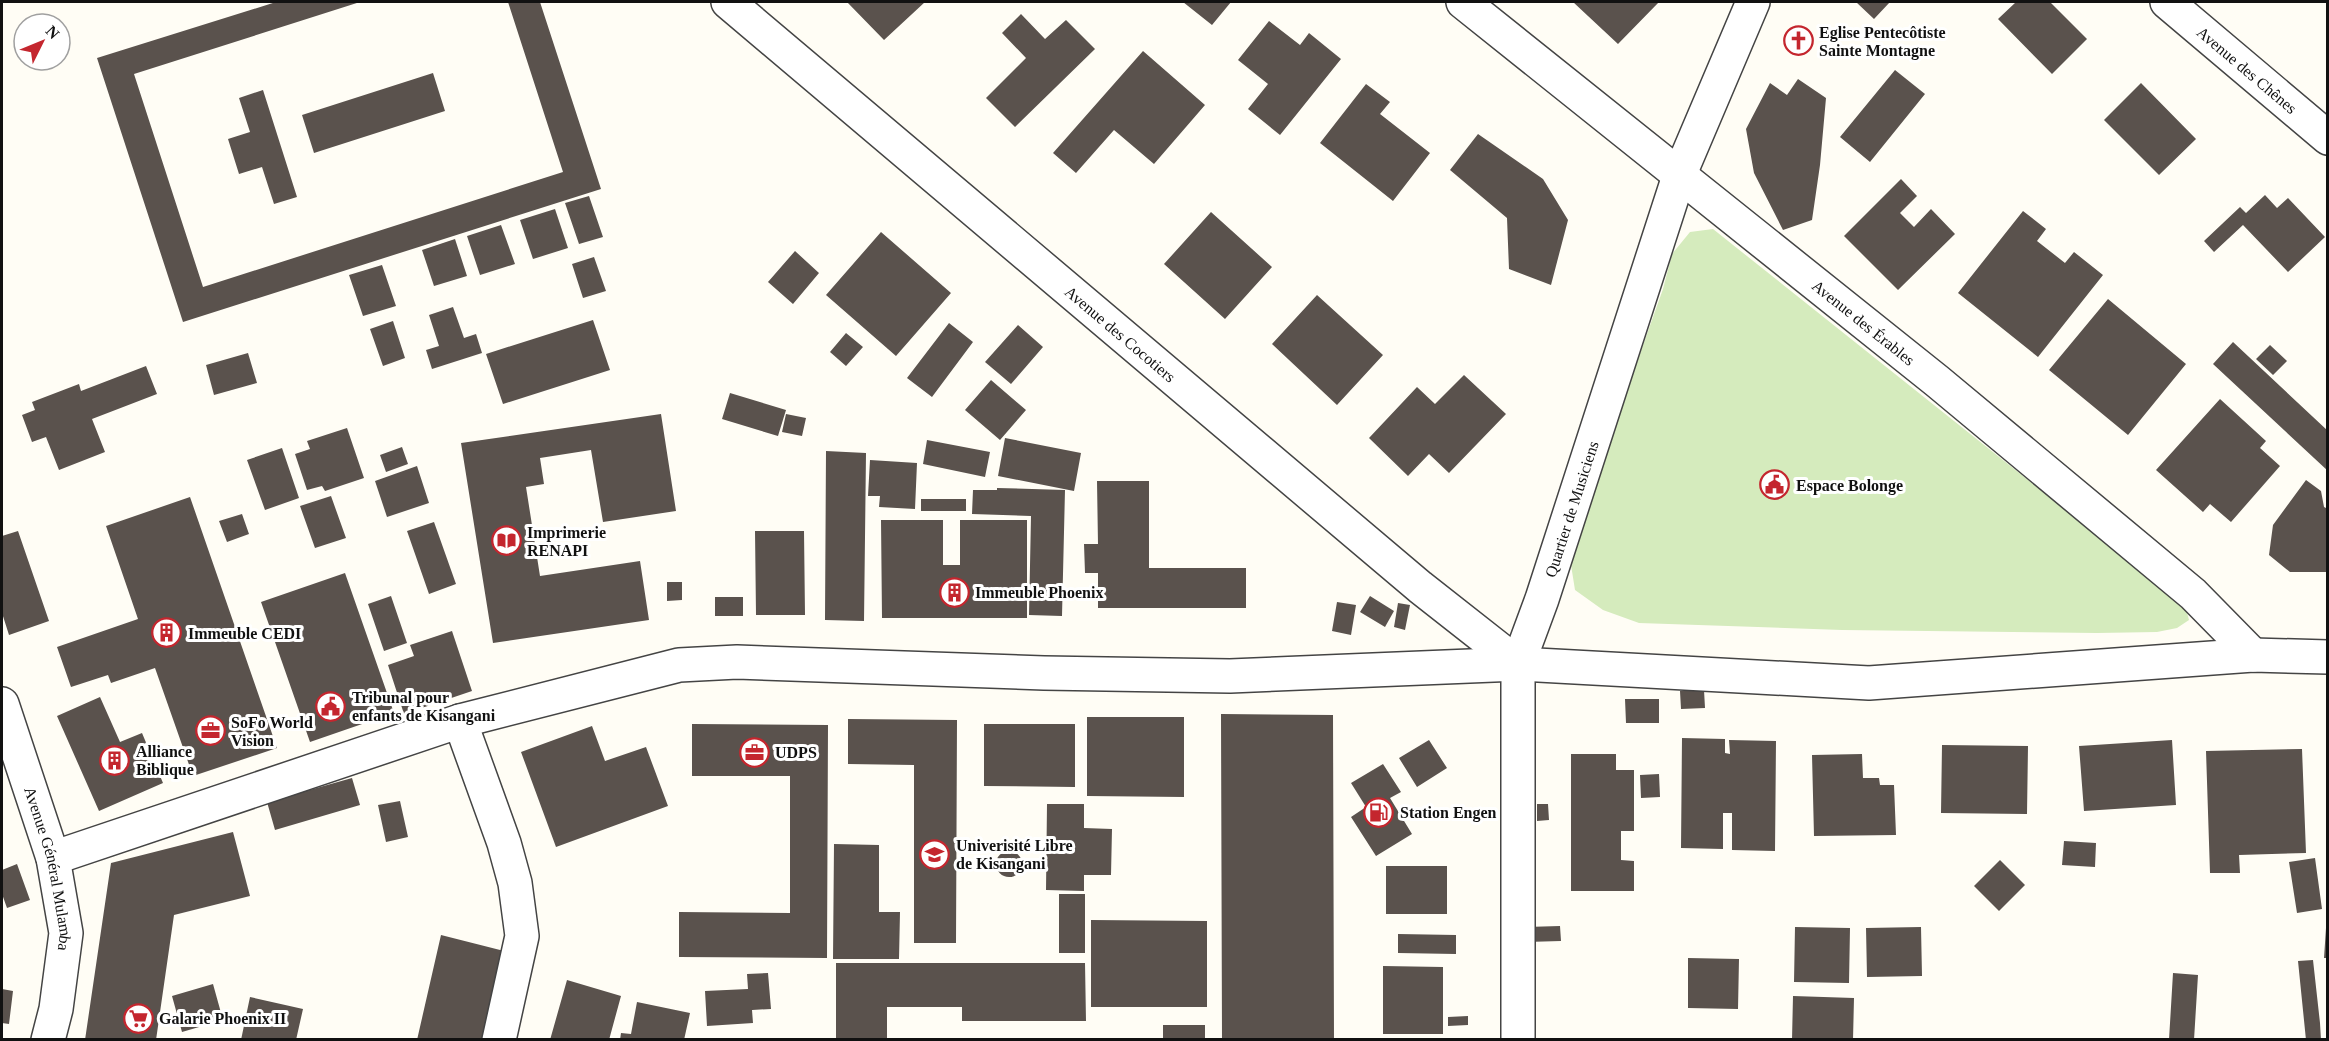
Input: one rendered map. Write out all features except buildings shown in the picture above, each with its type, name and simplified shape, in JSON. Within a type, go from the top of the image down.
[{"type":"street","name":"Avenue des Cocotiers","points":[[728,2],[1420,587],[1518,664]]},
{"type":"street","name":"Avenue des Érables","points":[[1463,2],[1937,381],[2193,594],[2253,655]]},
{"type":"street","name":"Quartier de Musiciens","points":[[1518,1040],[1518,664],[1542,598],[1678,176],[1753,2]]},
{"type":"street","name":"Avenue des Chênes","points":[[2167,2],[2328,138]]},
{"type":"street","points":[[53,858],[460,721],[679,665],[737,662],[1044,673],[1230,676],[1518,664],[1869,683],[2253,655],[2328,657]]},
{"type":"street","name":"Avenue Général Mulamba","points":[[2,704],[53,858],[66,933],[56,1009],[48,1040]]},
{"type":"street","points":[[460,721],[504,843],[515,883],[522,936],[499,1040]]},
{"type":"green space","points":[[1713,229],[2185,605],[2189,620],[2177,628],[2157,632],[2097,633],[1842,630],[1639,623],[1603,610],[1575,590],[1571,565],[1626,393],[1663,289],[1672,254],[1690,232]]},
{"type":"place","name":"Eglise Pentecôtiste Sainte Montagne","points":[[1798,41]]},
{"type":"place","name":"Espace Bolonge","points":[[1775,485]]},
{"type":"place","name":"Imprimerie RENAPI","points":[[506,541]]},
{"type":"place","name":"Immeuble Phoenix","points":[[954,592]]},
{"type":"place","name":"Immeuble CEDI","points":[[167,633]]},
{"type":"place","name":"Tribunal pour enfants de Kisangani","points":[[331,706]]},
{"type":"place","name":"SoFo World Vision","points":[[210,731]]},
{"type":"place","name":"UDPS","points":[[754,752]]},
{"type":"place","name":"Alliance Biblique","points":[[115,760]]},
{"type":"place","name":"Station Engen","points":[[1379,812]]},
{"type":"place","name":"Univerisité Libre de Kisangani","points":[[935,854]]},
{"type":"place","name":"Galarie Phoenix II","points":[[138,1018]]}]
